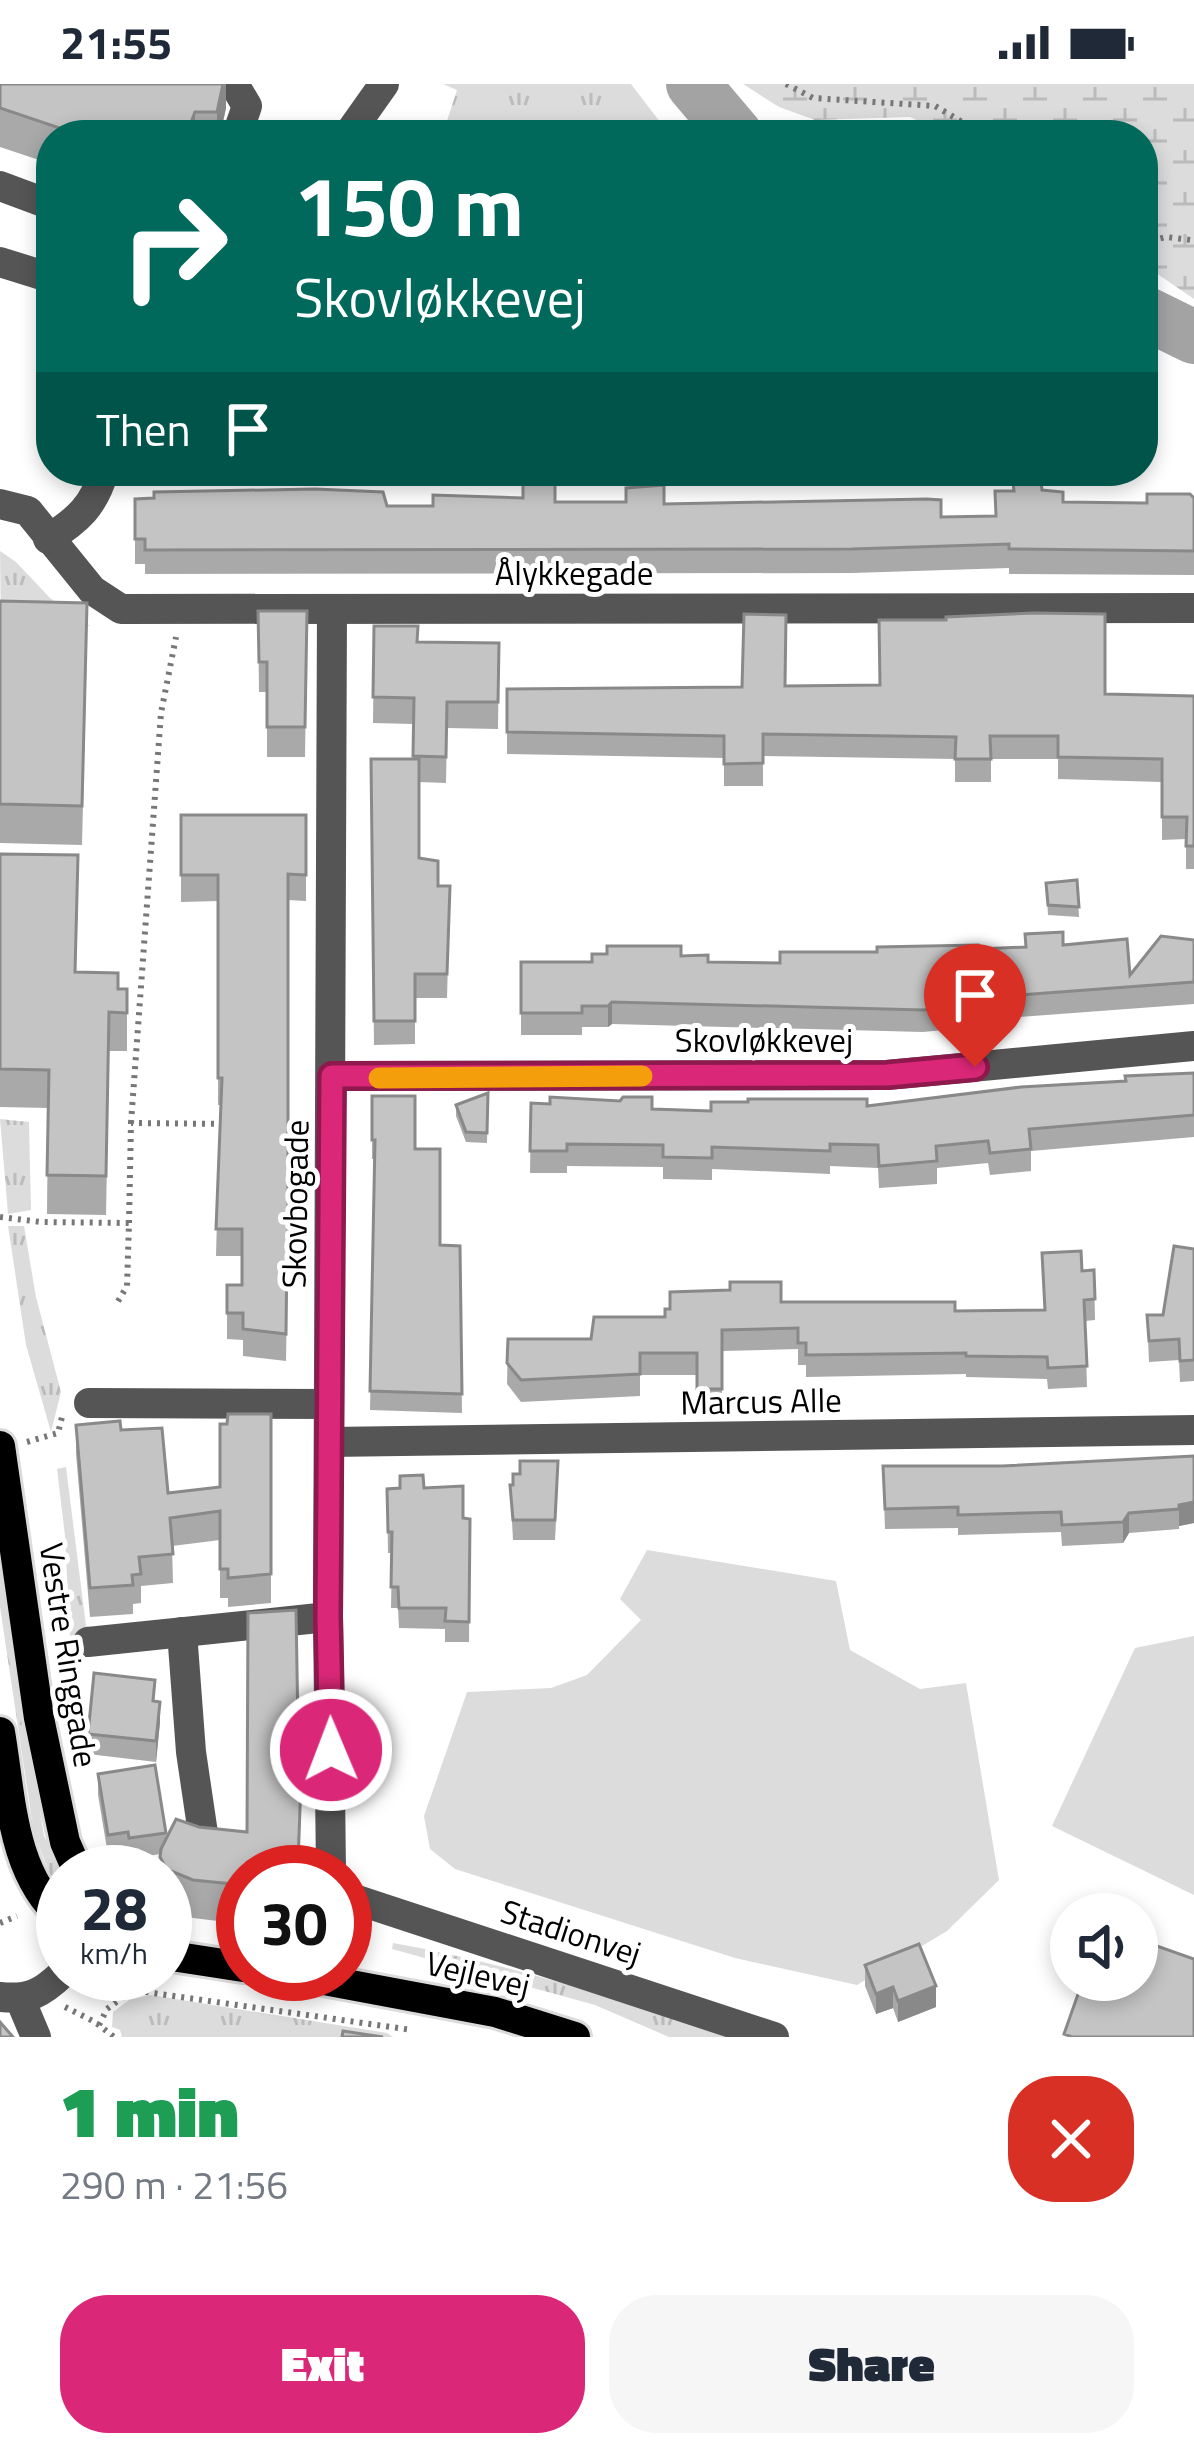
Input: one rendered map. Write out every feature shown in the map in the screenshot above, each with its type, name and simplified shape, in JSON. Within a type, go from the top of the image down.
[{"type":"main road","name":"Vestre Ringgade","points":[[0,1448],[39,1718],[66,1845]]},
{"type":"main road","points":[[0,1732],[19,1844],[36,1888]]},
{"type":"main road","name":"Vejlevej","points":[[372,1986],[495,2012],[575,2037]]},
{"type":"street","points":[[234,84],[247,106],[242,120]]},
{"type":"street","points":[[359,120],[384,84]]},
{"type":"street","points":[[0,186],[36,199]]},
{"type":"street","points":[[0,262],[36,273]]},
{"type":"street","points":[[49,539],[80,519],[99,486]]},
{"type":"street","name":"Ålykkegade","points":[[0,504],[28,511],[108,603],[121,609],[1194,608]]},
{"type":"street","name":"Skovbogade","points":[[331,1845],[332,609]]},
{"type":"street","name":"Skovløkkevej","points":[[332,1076],[887,1075],[1194,1046]]},
{"type":"street","points":[[76,1407],[329,1404]]},
{"type":"street","name":"Marcus Alle","points":[[329,1442],[1194,1430]]},
{"type":"street","points":[[88,1642],[328,1617]]},
{"type":"street","points":[[182,1632],[191,1752],[205,1847]]},
{"type":"street","name":"Stadionvej","points":[[372,1905],[774,2037]]},
{"type":"street","points":[[20,1997],[36,2037]]},
{"type":"path","points":[[786,84],[813,98],[935,106],[959,120]]},
{"type":"path","points":[[1158,239],[1194,244]]},
{"type":"path","points":[[117,1303],[127,1286],[130,1123],[161,712],[176,637],[175,609]]},
{"type":"path","points":[[130,1123],[242,1125]]},
{"type":"path","points":[[0,1217],[129,1222]]},
{"type":"path","points":[[0,1448],[58,1433],[76,1407]]},
{"type":"path","points":[[0,1923],[17,1916]]},
{"type":"path","points":[[99,2025],[106,2008],[131,1990],[150,1990],[428,2033]]},
{"type":"path","points":[[20,1997],[99,2025],[114,2037]]},
{"type":"green space","points":[[443,84],[631,84],[659,120],[447,120],[457,90]]},
{"type":"green space","points":[[743,84],[1194,84],[1194,299],[1158,274],[1158,120],[815,120],[779,107]]},
{"type":"green space","points":[[0,551],[50,598],[90,626],[1,626]]},
{"type":"green space","points":[[0,1119],[29,1122],[31,1210],[8,1214]]},
{"type":"green space","points":[[8,1226],[24,1226],[36,1297],[61,1392],[51,1432],[26,1345]]},
{"type":"green space","points":[[66,1467],[86,1626],[113,1630],[71,1660],[57,1469]]},
{"type":"green space","points":[[647,1550],[836,1581],[850,1650],[920,1689],[966,1683],[999,1880],[947,1931],[857,1985],[735,1958],[455,1869],[430,1849],[424,1816],[467,1692],[551,1688],[587,1675],[641,1620],[620,1599]]},
{"type":"green space","points":[[0,1551],[48,1845],[38,1845],[34,1834],[0,1607]]},
{"type":"green space","points":[[1194,1636],[1194,1895],[1052,1826],[1135,1648]]},
{"type":"green space","points":[[393,1943],[565,1984],[733,2037],[669,2037],[595,2005],[392,1949]]},
{"type":"green space","points":[[128,2001],[188,2001],[393,2037],[122,2037],[112,2027],[113,2012]]},
{"type":"building","points":[[0,84],[223,84],[217,112],[195,112],[192,120],[36,120],[0,108]]},
{"type":"building","points":[[523,486],[555,486],[555,502],[626,502],[626,488],[664,486],[664,504],[927,499],[941,500],[941,517],[996,516],[995,491],[1014,491],[1013,486],[1063,492],[1063,502],[1147,503],[1147,494],[1190,494],[1194,498],[1194,551],[1009,549],[1009,544],[852,549],[145,550],[145,539],[135,539],[135,499],[154,498],[154,492],[383,492],[387,506],[433,506],[433,495],[523,498]]},
{"type":"building","points":[[0,601],[87,603],[82,806],[0,804]]},
{"type":"building","points":[[258,611],[307,611],[305,727],[267,727],[267,662],[259,662]]},
{"type":"building","points":[[744,614],[786,615],[785,686],[880,685],[879,620],[1105,614],[1105,694],[1194,696],[1194,846],[1186,846],[1187,817],[1162,817],[1162,759],[1058,757],[1058,736],[990,736],[991,759],[955,759],[956,737],[763,734],[763,763],[724,764],[724,736],[507,732],[507,689],[742,687]]},
{"type":"building","points":[[374,626],[418,626],[417,642],[499,643],[498,702],[447,702],[446,757],[413,756],[414,698],[373,697]]},
{"type":"building","points":[[371,759],[419,759],[419,858],[438,861],[438,886],[450,886],[447,974],[415,974],[415,1021],[374,1021]]},
{"type":"building","points":[[181,815],[306,815],[306,875],[288,874],[288,1239],[294,1245],[287,1252],[286,1334],[243,1329],[243,1313],[227,1313],[227,1285],[242,1285],[242,1229],[216,1229],[222,1078],[218,1078],[218,875],[181,875]]},
{"type":"building","points":[[0,854],[78,855],[75,972],[118,973],[118,989],[127,989],[127,1013],[109,1012],[106,1176],[47,1175],[49,1070],[0,1069]]},
{"type":"building","points":[[1077,880],[1079,907],[1048,905],[1046,883]]},
{"type":"building","points":[[1063,932],[1063,945],[1127,939],[1130,975],[1161,936],[1194,940],[1194,982],[1006,996],[1007,1003],[923,1010],[612,1002],[582,1006],[582,1013],[521,1013],[521,962],[592,962],[592,954],[607,954],[607,946],[681,946],[681,956],[708,955],[708,962],[780,963],[780,952],[1026,947],[1025,934]]},
{"type":"building","points":[[1194,1073],[1194,1115],[1029,1129],[1031,1149],[990,1153],[988,1141],[936,1146],[937,1161],[879,1166],[878,1145],[830,1144],[830,1151],[712,1147],[712,1158],[663,1157],[663,1145],[567,1144],[567,1151],[530,1151],[531,1103],[550,1104],[550,1097],[620,1101],[652,1097],[652,1109],[711,1111],[711,1102],[748,1099],[867,1099],[867,1106],[1021,1087],[1126,1081],[1125,1076]]},
{"type":"building","points":[[488,1093],[487,1133],[466,1132],[456,1105]]},
{"type":"building","points":[[372,1096],[415,1096],[415,1149],[440,1149],[440,1245],[460,1246],[462,1394],[370,1391]]},
{"type":"building","points":[[1174,1246],[1194,1249],[1194,1360],[1180,1361],[1179,1339],[1149,1341],[1147,1315],[1163,1315]]},
{"type":"building","points":[[1081,1251],[1082,1271],[1094,1270],[1095,1299],[1084,1300],[1087,1366],[1048,1368],[1047,1357],[966,1353],[806,1355],[806,1343],[798,1343],[798,1328],[722,1330],[722,1389],[697,1389],[697,1353],[640,1353],[640,1374],[521,1380],[507,1363],[508,1339],[591,1339],[594,1317],[665,1317],[670,1292],[730,1290],[730,1282],[781,1282],[781,1302],[955,1302],[955,1311],[1045,1310],[1042,1253]]},
{"type":"building","points":[[228,1414],[271,1414],[271,1574],[228,1578],[228,1569],[220,1569],[220,1511],[170,1518],[173,1554],[139,1557],[141,1574],[132,1575],[133,1585],[90,1588],[76,1425],[120,1421],[121,1430],[162,1428],[168,1493],[220,1487],[220,1424],[227,1424]]},
{"type":"building","points":[[1194,1456],[1194,1502],[1179,1505],[1179,1509],[1129,1513],[1123,1522],[1062,1525],[1061,1512],[958,1515],[958,1507],[885,1509],[883,1466],[1002,1466]]},
{"type":"building","points":[[520,1461],[558,1461],[555,1520],[513,1520],[510,1485],[513,1474],[520,1474]]},
{"type":"building","points":[[423,1475],[424,1488],[463,1486],[463,1518],[470,1519],[469,1622],[445,1621],[446,1608],[399,1608],[398,1587],[391,1587],[387,1489],[400,1488],[400,1476]]},
{"type":"building","points":[[296,1610],[298,1728],[303,1727],[299,1845],[216,1845],[216,1882],[193,1880],[192,1845],[163,1845],[176,1819],[199,1827],[247,1832],[248,1613]]},
{"type":"building","points":[[94,1673],[155,1680],[153,1701],[160,1702],[156,1741],[88,1734]]},
{"type":"building","points":[[155,1765],[166,1833],[129,1838],[128,1832],[108,1835],[98,1774]]},
{"type":"building","points":[[919,1944],[936,1986],[898,2001],[893,1987],[876,1994],[865,1965]]},
{"type":"building","points":[[1158,1946],[1194,1959],[1194,2037],[1064,2034],[1076,2001],[1158,2001]]},
{"type":"building","points":[[0,2022],[13,2037],[0,2037]]},
{"type":"building","points":[[343,2031],[383,2037],[342,2037]]},
{"type":"waterway","points":[[693,84],[723,120]]},
{"type":"waterway","points":[[1158,319],[1194,337]]},
{"type":"slow traffic","points":[[379,1078],[642,1076]]},
{"type":"route","points":[[331,1750],[332,1076],[887,1075],[975,1067]]}]
